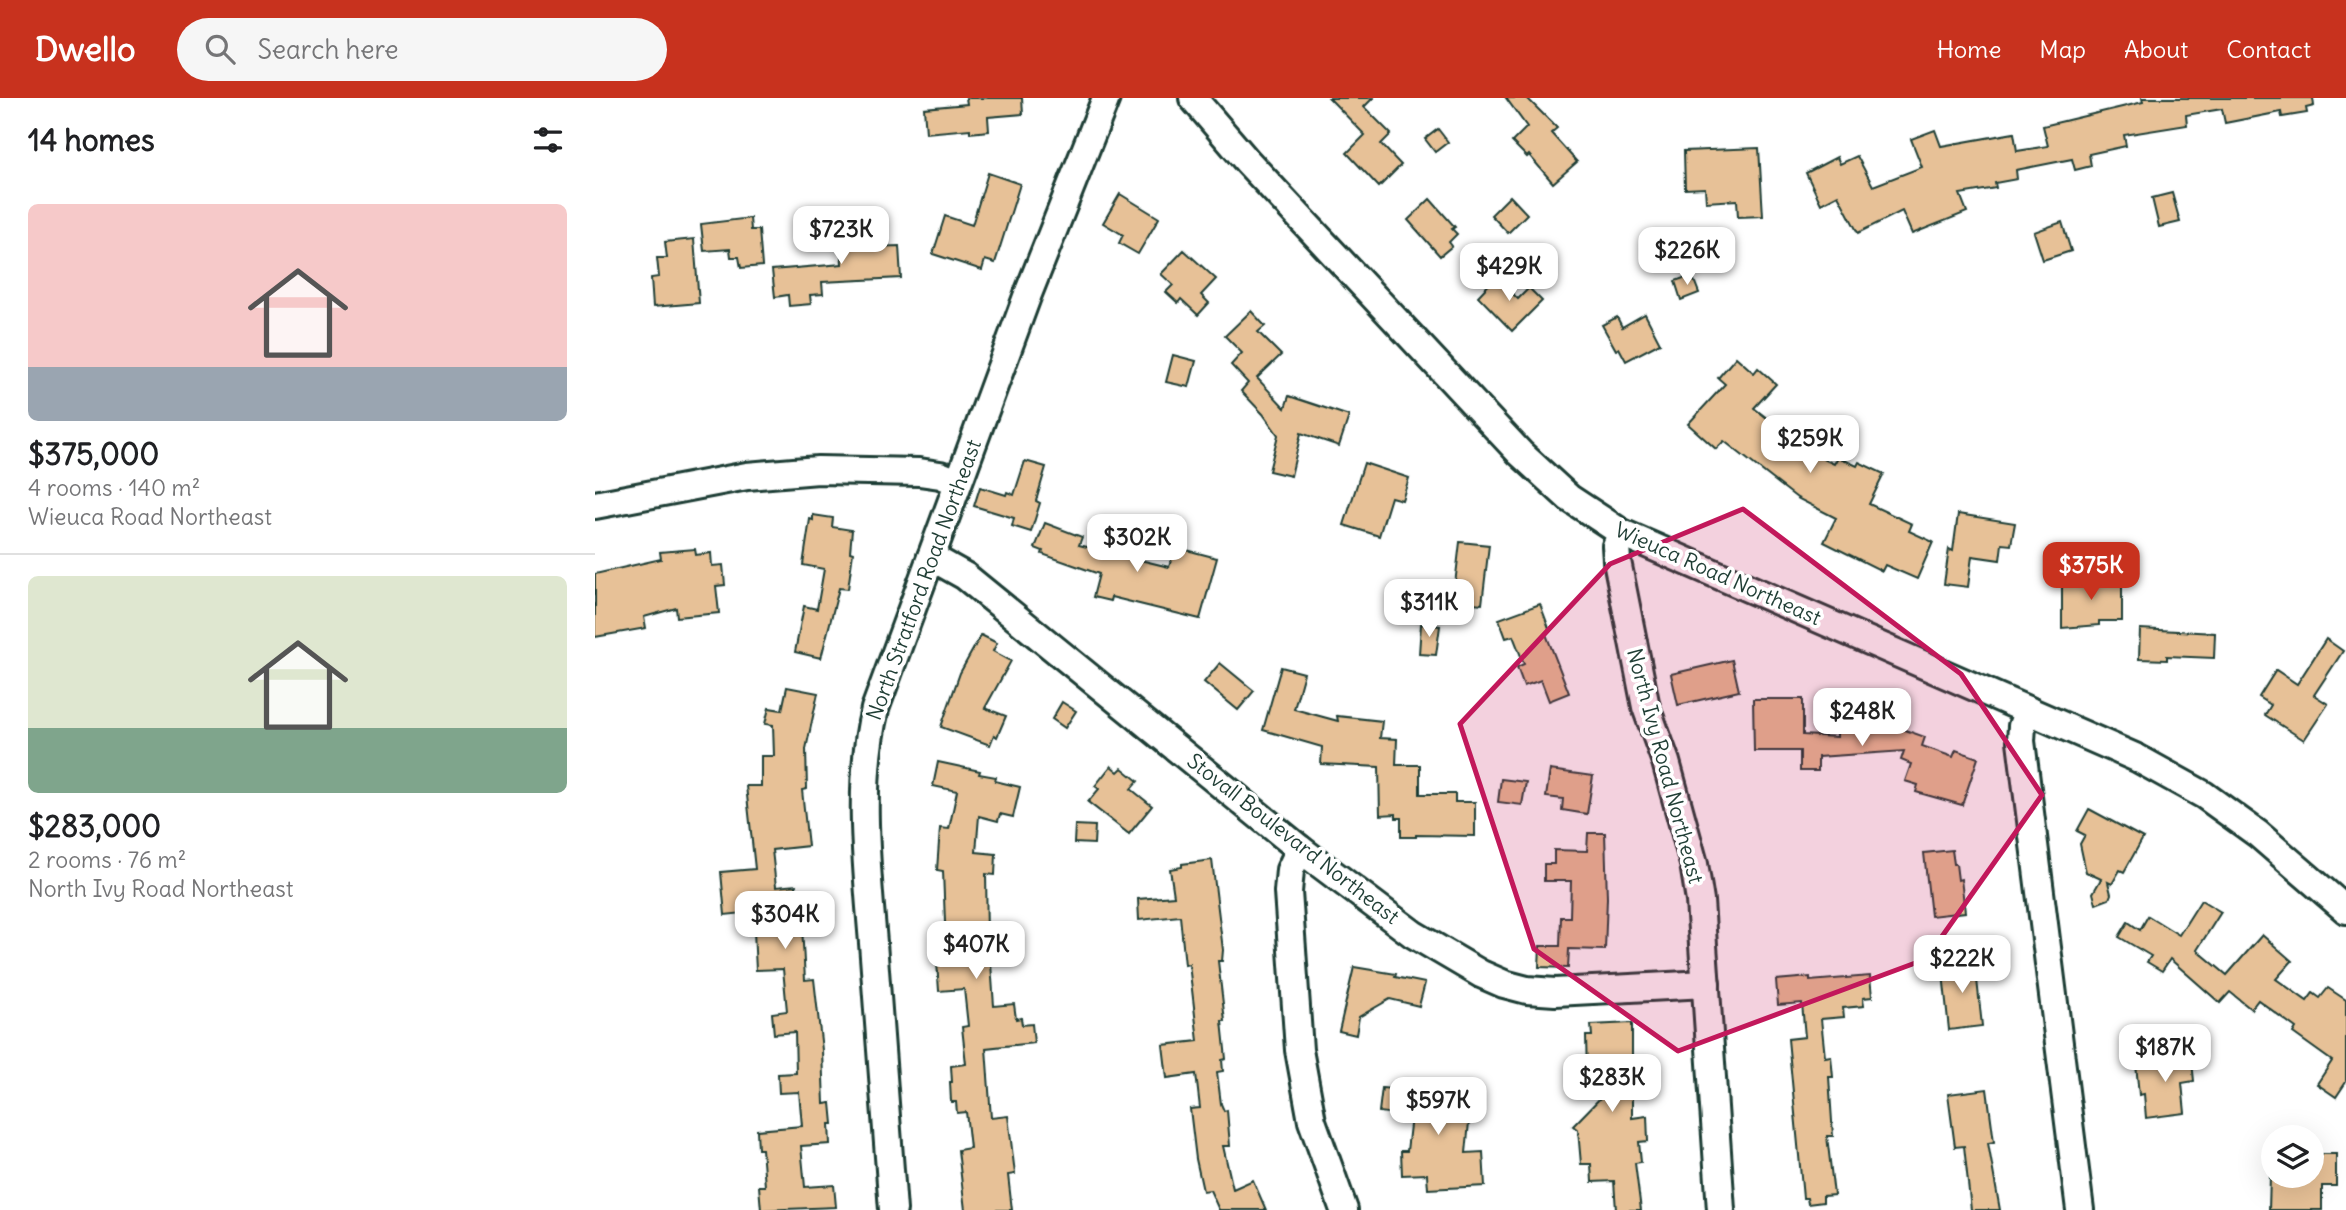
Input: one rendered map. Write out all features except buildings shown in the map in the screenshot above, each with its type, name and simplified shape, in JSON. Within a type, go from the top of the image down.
[{"type":"street","name":"North Stratford Road Northeast","points":[[893,1210],[867,875],[865,762],[869,735],[875,709],[958,482],[1028,294],[1106,98]]},
{"type":"street","name":"Wieuca Road Northeast","points":[[1193,98],[1247,160],[1520,453],[1569,498],[1622,533],[2137,758],[2204,795],[2258,834],[2346,910]]},
{"type":"street","points":[[595,505],[747,476],[818,470],[919,472],[940,475],[958,482]]},
{"type":"street","name":"North Ivy Road Northeast","points":[[1622,533],[1616,545],[1617,561],[1646,707],[1666,762],[1694,864],[1700,901],[1721,1210]]},
{"type":"street","name":"Stovall Boulevard Northeast","points":[[931,557],[965,576],[1300,849],[1413,934],[1481,974],[1527,990],[1555,992],[1706,984]]},
{"type":"street","points":[[2028,710],[2022,726],[2021,741],[2080,1210]]},
{"type":"street","points":[[1300,849],[1290,870],[1288,892],[1299,1050],[1312,1121],[1345,1210]]},
{"type":"highlighted area","points":[[1743,509],[1961,674],[2042,795],[1926,959],[1678,1051],[1534,949],[1460,724],[1610,564]]}]
